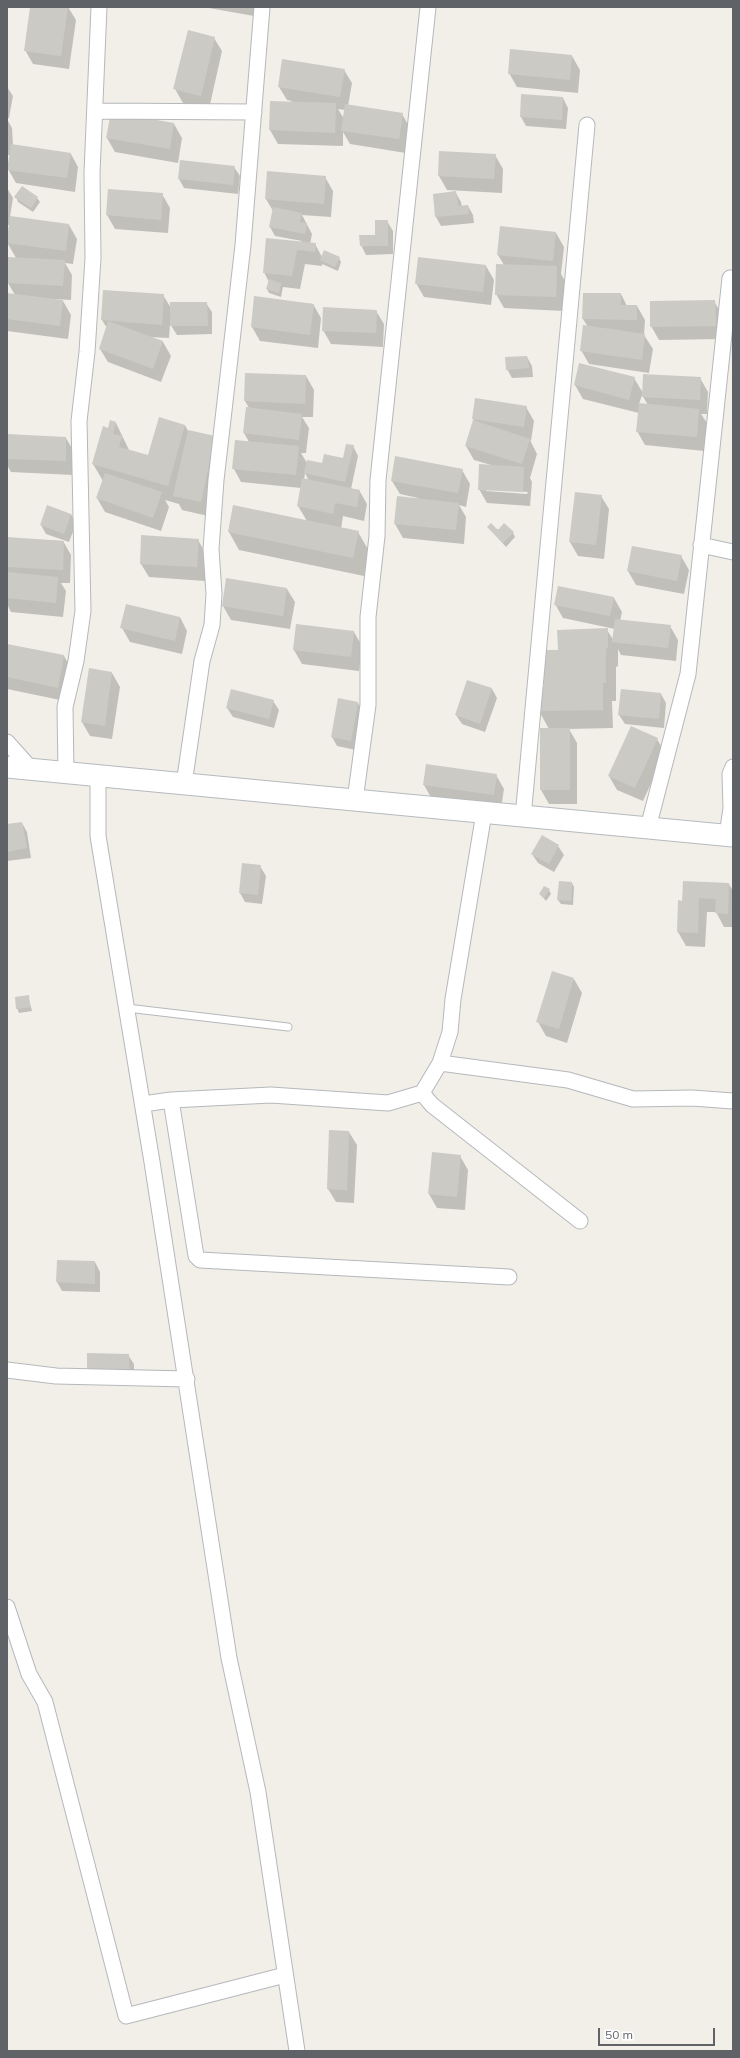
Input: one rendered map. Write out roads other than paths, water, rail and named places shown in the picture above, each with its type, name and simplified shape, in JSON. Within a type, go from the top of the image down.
[{"type":"street","points":[[66,774],[65,707],[76,661],[83,611],[79,421],[87,352],[93,258],[92,173],[96,111],[99,7]]},
{"type":"street","points":[[184,784],[202,661],[212,625],[214,594],[211,549],[216,480],[228,394],[232,331],[243,245],[262,7]]},
{"type":"street","points":[[355,800],[368,706],[368,617],[377,536],[378,480],[428,7]]},
{"type":"street","points":[[96,111],[254,112]]},
{"type":"street","points":[[523,817],[587,125]]},
{"type":"street","points":[[648,828],[688,674],[730,278]]},
{"type":"street","points":[[701,546],[733,552]]},
{"type":"street","points":[[7,742],[32,770]]},
{"type":"street","points":[[7,767],[66,774],[730,836],[730,774],[733,767]]},
{"type":"street","points":[[98,777],[98,836],[187,1379],[229,1658],[258,1792],[296,2051]]},
{"type":"street","points":[[143,1104],[170,1100],[270,1095],[388,1103],[422,1093],[440,1063],[450,1032],[454,991],[484,813]]},
{"type":"street","points":[[440,1063],[568,1080],[633,1099],[692,1098],[733,1101]]},
{"type":"street","points":[[422,1093],[432,1105],[580,1221]]},
{"type":"street","points":[[170,1100],[196,1256],[200,1260],[510,1277]]},
{"type":"street","points":[[7,1370],[56,1376],[187,1379]]},
{"type":"street","points":[[7,1607],[29,1674],[44,1702],[126,2016],[285,1975]]},
{"type":"lane","points":[[127,1008],[288,1027]]}]
